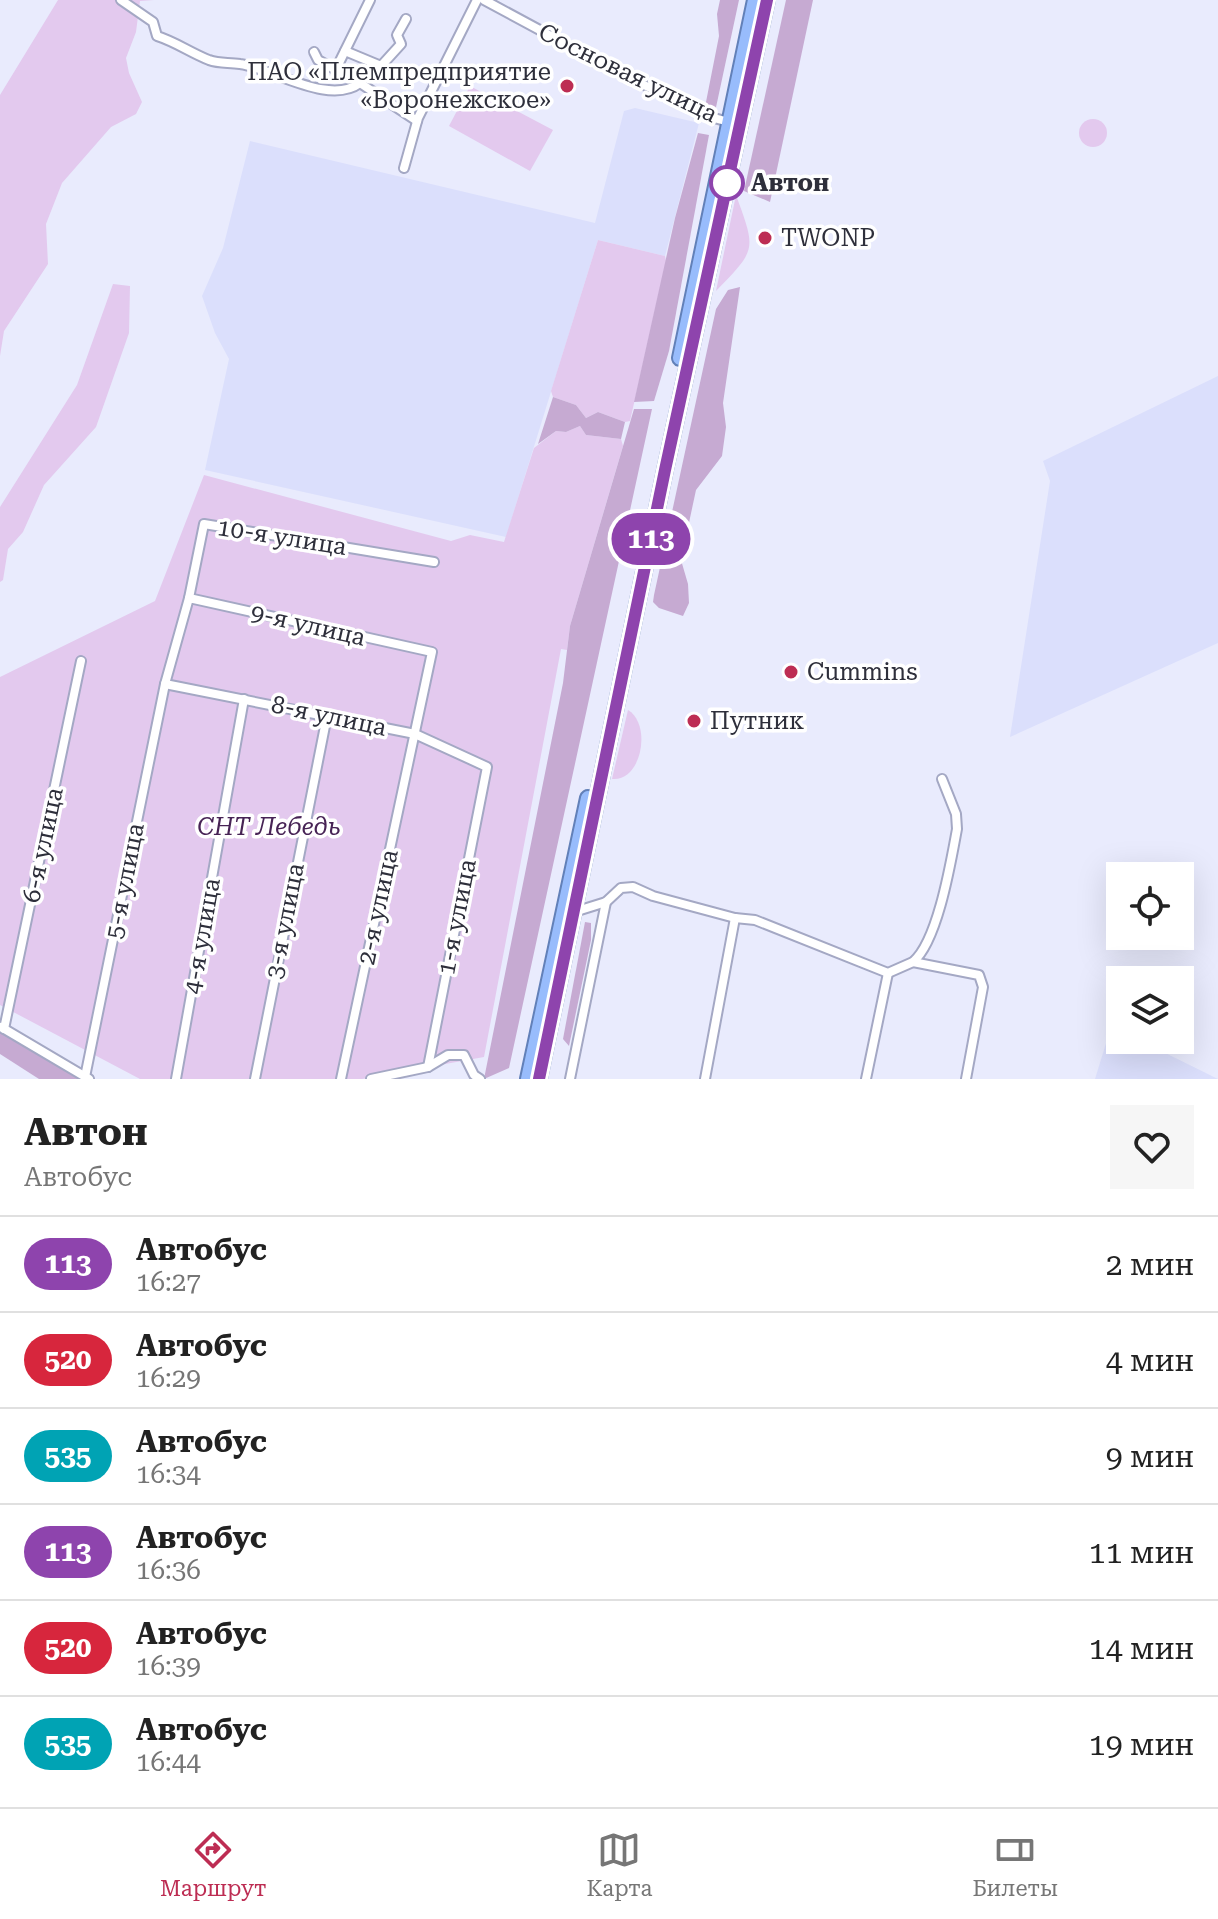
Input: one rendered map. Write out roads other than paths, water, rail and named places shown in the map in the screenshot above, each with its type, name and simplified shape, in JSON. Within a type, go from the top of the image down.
[{"type":"highway","points":[[528,1079],[755,0]]},
{"type":"highway","points":[[539,1079],[767,0]]},
{"type":"highway","points":[[627,653],[626,639],[638,574],[634,574]]},
{"type":"highway","points":[[599,788],[594,790],[593,784],[607,708]]},
{"type":"street","points":[[121,0],[153,22],[157,36],[221,64],[239,63],[336,92],[353,89],[360,83]]},
{"type":"street","points":[[336,69],[370,0]]},
{"type":"street","points":[[404,168],[417,121],[477,0]]},
{"type":"street","name":"Сосновая улица","points":[[484,0],[627,77],[729,122]]},
{"type":"street","points":[[345,51],[381,66],[401,44],[397,35],[406,19]]},
{"type":"street","points":[[314,52],[318,60],[360,83],[417,121]]},
{"type":"street","name":"10-я улица","points":[[189,598],[204,524],[434,562]]},
{"type":"street","points":[[165,684],[189,598]]},
{"type":"street","name":"9-я улица","points":[[189,598],[432,652],[415,734]]},
{"type":"street","name":"6-я улица","points":[[2,1028],[81,661]]},
{"type":"street","name":"8-я улица","points":[[165,684],[415,734],[487,767]]},
{"type":"street","name":"5-я улица","points":[[87,1078],[165,684]]},
{"type":"street","name":"4-я улица","points":[[176,1079],[244,699]]},
{"type":"street","name":"3-я улица","points":[[255,1079],[327,716]]},
{"type":"street","name":"2-я улица","points":[[341,1079],[415,734]]},
{"type":"street","name":"1-я улица","points":[[428,1067],[487,767]]},
{"type":"street","points":[[574,912],[606,902],[621,888],[633,887],[653,896],[735,918],[755,920],[888,973],[913,962],[921,953],[934,923],[957,829],[956,814],[942,779]]},
{"type":"street","points":[[570,1079],[606,902]]},
{"type":"street","points":[[705,1079],[735,918]]},
{"type":"street","points":[[913,962],[979,975],[983,987],[966,1079]]},
{"type":"street","points":[[866,1079],[888,973]]},
{"type":"street","points":[[2,1028],[87,1078]]},
{"type":"street","points":[[371,1079],[428,1067],[448,1055],[464,1055],[474,1075],[480,1079]]},
{"type":"place","name":"ПАО «Племпредприятие «Воронежское»","points":[[567,86]]},
{"type":"place","name":"Автон","points":[[727,183]]},
{"type":"place","name":"TWONP","points":[[765,238]]},
{"type":"place","name":"Cummins","points":[[791,672]]},
{"type":"place","name":"Путник","points":[[694,721]]},
{"type":"park label","name":"СНТ Лебедь","points":[[269,827]]}]
